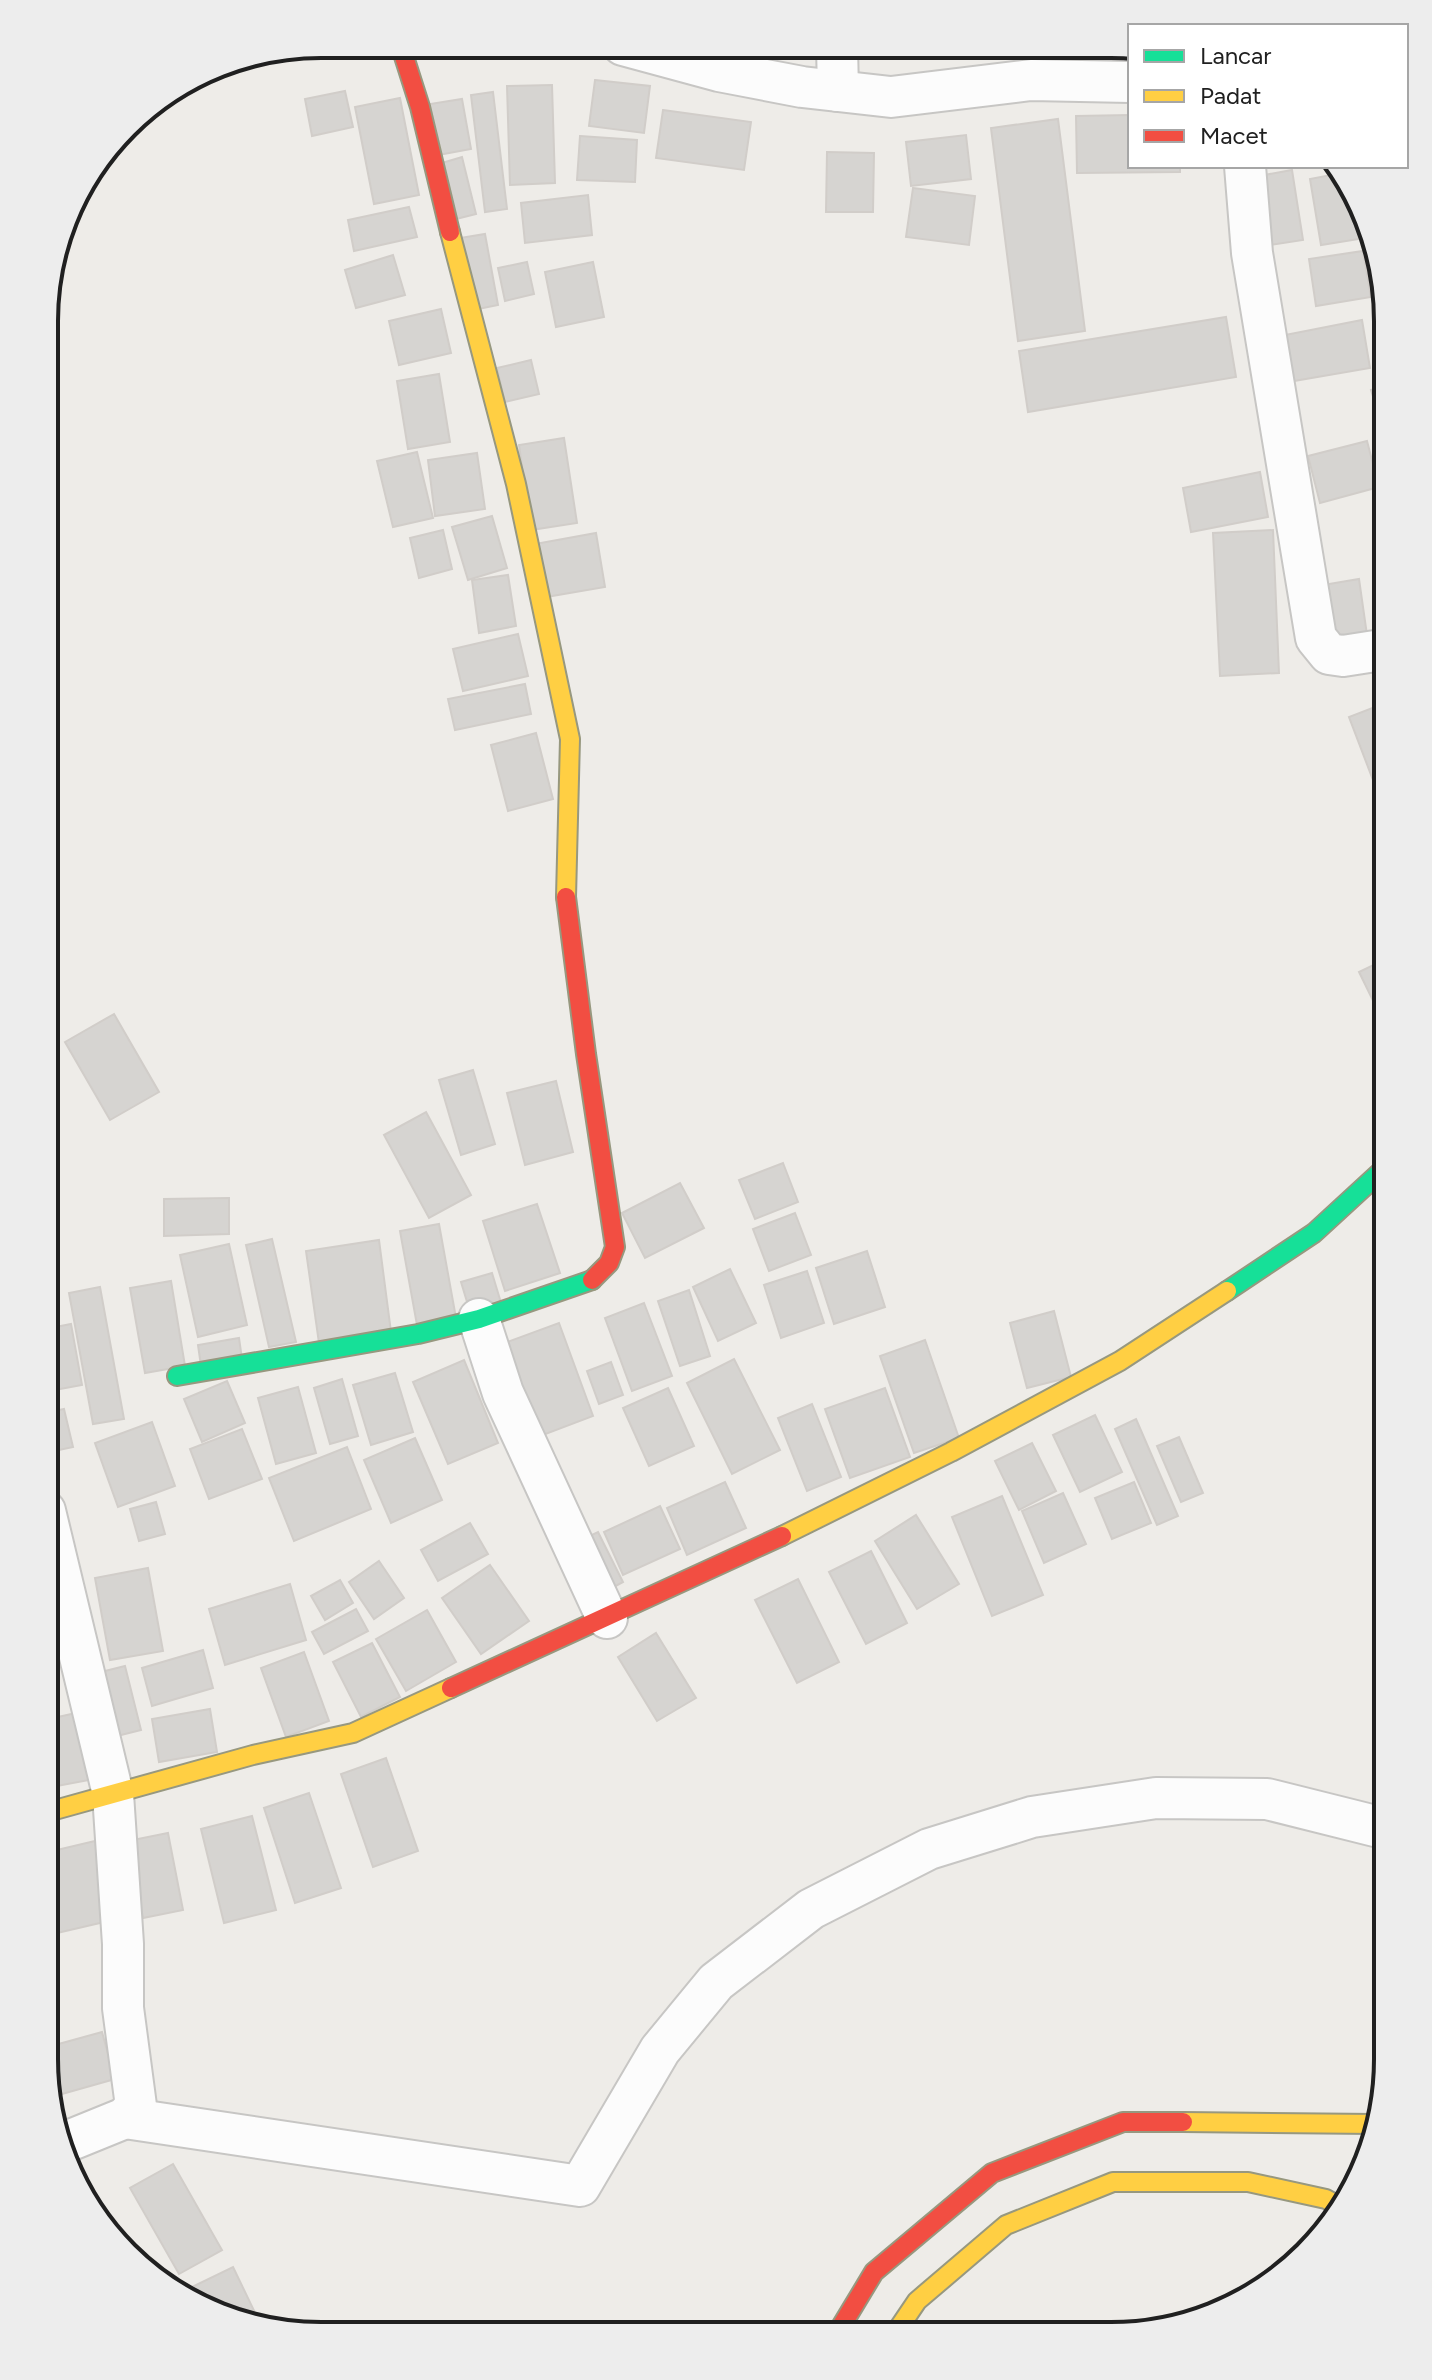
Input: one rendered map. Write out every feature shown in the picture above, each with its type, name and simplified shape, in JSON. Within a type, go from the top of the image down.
[{"type":"main road","points":[[177,1376],[418,1334],[479,1319],[592,1280],[609,1263],[615,1247],[566,895],[570,739],[516,484],[420,107],[404,58]]},
{"type":"main road","points":[[58,1809],[253,1755],[353,1733],[823,1517],[1120,1361],[1314,1233],[1374,1178]]},
{"type":"main road","points":[[844,2322],[874,2272],[992,2173],[1123,2122],[1365,2124]]},
{"type":"main road","points":[[903,2322],[917,2301],[1006,2225],[1113,2182],[1248,2182],[1332,2202]]},
{"type":"street","points":[[671,58],[802,87],[891,97],[1031,80],[1128,82]]},
{"type":"street","points":[[837,58],[838,91]]},
{"type":"street","points":[[1245,168],[1252,253],[1316,638],[1329,654],[1343,656],[1374,651]]},
{"type":"street","points":[[479,1319],[503,1393],[607,1618]]},
{"type":"street","points":[[58,1570],[113,1794],[123,1944],[123,2008],[136,2106],[125,2118],[71,2140]]},
{"type":"street","points":[[125,2118],[580,2186],[660,2050],[716,1982],[811,1909],[929,1849],[1032,1817],[1156,1798],[1267,1799],[1373,1826]]},
{"type":"building","points":[[595,80],[650,86],[644,133],[589,126]]},
{"type":"building","points":[[552,85],[555,183],[510,185],[507,86]]},
{"type":"building","points":[[345,91],[353,127],[312,136],[305,99]]},
{"type":"building","points":[[493,92],[507,209],[485,212],[471,95]]},
{"type":"building","points":[[400,98],[419,195],[374,204],[355,107]]},
{"type":"building","points":[[462,99],[471,149],[438,155],[430,104]]},
{"type":"building","points":[[663,110],[751,122],[744,170],[656,158]]},
{"type":"building","points":[[1128,115],[1128,168],[1180,168],[1180,172],[1077,173],[1076,116]]},
{"type":"building","points":[[1058,119],[1085,331],[1018,341],[991,128]]},
{"type":"building","points":[[966,135],[971,179],[911,186],[906,142]]},
{"type":"building","points":[[580,136],[637,140],[635,182],[577,180]]},
{"type":"building","points":[[827,152],[874,153],[873,212],[826,212]]},
{"type":"building","points":[[462,157],[476,214],[456,219],[442,163]]},
{"type":"building","points":[[1292,170],[1303,240],[1270,245],[1259,176]]},
{"type":"building","points":[[1329,175],[1354,220],[1359,239],[1321,245],[1310,179]]},
{"type":"building","points":[[913,188],[975,196],[969,245],[906,237]]},
{"type":"building","points":[[588,195],[592,235],[525,243],[521,203]]},
{"type":"building","points":[[409,207],[417,237],[354,251],[348,220]]},
{"type":"building","points":[[485,234],[498,305],[473,310],[460,238]]},
{"type":"building","points":[[1363,251],[1371,297],[1316,306],[1309,259]]},
{"type":"building","points":[[393,255],[405,295],[356,308],[345,270]]},
{"type":"building","points":[[527,262],[534,294],[505,301],[498,268]]},
{"type":"building","points":[[593,262],[604,317],[556,327],[545,272]]},
{"type":"building","points":[[441,309],[451,353],[399,365],[389,321]]},
{"type":"building","points":[[1226,317],[1236,377],[1028,412],[1019,351]]},
{"type":"building","points":[[1362,320],[1370,368],[1288,382],[1280,336]]},
{"type":"building","points":[[531,360],[539,394],[505,402],[497,368]]},
{"type":"building","points":[[439,374],[450,442],[408,449],[397,381]]},
{"type":"building","points":[[564,438],[577,523],[531,530],[519,445]]},
{"type":"building","points":[[1367,441],[1374,468],[1374,488],[1320,503],[1308,456]]},
{"type":"building","points":[[417,452],[433,518],[393,527],[377,461]]},
{"type":"building","points":[[477,453],[485,509],[435,516],[428,460]]},
{"type":"building","points":[[1260,472],[1268,517],[1191,532],[1183,488]]},
{"type":"building","points":[[492,516],[507,568],[468,580],[452,527]]},
{"type":"building","points":[[443,530],[452,569],[419,578],[410,538]]},
{"type":"building","points":[[1273,530],[1279,673],[1220,676],[1213,533]]},
{"type":"building","points":[[596,533],[605,587],[546,597],[535,544]]},
{"type":"building","points":[[508,575],[516,626],[479,633],[472,580]]},
{"type":"building","points":[[1359,579],[1367,635],[1325,642],[1317,586]]},
{"type":"building","points":[[518,634],[528,676],[463,691],[453,649]]},
{"type":"building","points":[[525,684],[531,714],[455,730],[448,699]]},
{"type":"building","points":[[1374,707],[1374,782],[1349,717]]},
{"type":"building","points":[[536,733],[553,799],[508,811],[491,745]]},
{"type":"building","points":[[1374,965],[1374,1002],[1359,972]]},
{"type":"building","points":[[114,1014],[159,1092],[110,1120],[65,1042]]},
{"type":"building","points":[[473,1070],[495,1144],[461,1155],[439,1080]]},
{"type":"building","points":[[556,1081],[573,1152],[525,1165],[507,1093]]},
{"type":"building","points":[[426,1112],[471,1195],[429,1218],[384,1135]]},
{"type":"building","points":[[783,1163],[798,1202],[755,1219],[739,1180]]},
{"type":"building","points":[[680,1183],[704,1228],[645,1258],[622,1213]]},
{"type":"building","points":[[229,1198],[229,1234],[164,1236],[164,1199]]},
{"type":"building","points":[[537,1204],[560,1273],[505,1291],[483,1221]]},
{"type":"building","points":[[795,1213],[811,1255],[769,1271],[753,1229]]},
{"type":"building","points":[[439,1224],[456,1318],[417,1325],[400,1231]]},
{"type":"building","points":[[272,1239],[296,1342],[269,1347],[246,1245]]},
{"type":"building","points":[[379,1240],[391,1332],[319,1343],[306,1251]]},
{"type":"building","points":[[229,1244],[247,1325],[198,1337],[180,1255]]},
{"type":"building","points":[[867,1251],[885,1307],[834,1324],[816,1268]]},
{"type":"building","points":[[730,1269],[756,1323],[718,1341],[693,1287]]},
{"type":"building","points":[[807,1271],[824,1323],[781,1338],[764,1285]]},
{"type":"building","points":[[492,1273],[502,1306],[471,1315],[461,1282]]},
{"type":"building","points":[[171,1281],[185,1366],[145,1373],[130,1288]]},
{"type":"building","points":[[100,1287],[124,1419],[93,1424],[69,1293]]},
{"type":"building","points":[[689,1290],[710,1356],[680,1366],[658,1301]]},
{"type":"building","points":[[644,1303],[672,1376],[632,1391],[605,1318]]},
{"type":"building","points":[[1054,1311],[1071,1377],[1027,1388],[1010,1323]]},
{"type":"building","points":[[559,1323],[593,1416],[535,1438],[502,1344]]},
{"type":"building","points":[[71,1324],[82,1385],[58,1389],[58,1326]]},
{"type":"building","points":[[239,1338],[242,1359],[201,1366],[198,1345]]},
{"type":"building","points":[[925,1340],[959,1438],[914,1453],[880,1356]]},
{"type":"building","points":[[734,1359],[780,1450],[732,1474],[687,1383]]},
{"type":"building","points":[[464,1360],[498,1443],[448,1464],[413,1382]]},
{"type":"building","points":[[611,1362],[623,1395],[599,1404],[587,1371]]},
{"type":"building","points":[[395,1373],[413,1432],[371,1445],[353,1385]]},
{"type":"building","points":[[342,1379],[358,1436],[330,1444],[314,1388]]},
{"type":"building","points":[[227,1381],[245,1423],[202,1442],[184,1399]]},
{"type":"building","points":[[298,1387],[316,1453],[276,1464],[258,1398]]},
{"type":"building","points":[[668,1388],[694,1446],[649,1466],[623,1408]]},
{"type":"building","points":[[885,1388],[910,1457],[850,1478],[825,1409]]},
{"type":"building","points":[[812,1404],[841,1477],[807,1491],[778,1418]]},
{"type":"building","points":[[64,1409],[73,1447],[58,1450],[58,1410]]},
{"type":"building","points":[[1095,1415],[1122,1472],[1080,1492],[1053,1435]]},
{"type":"building","points":[[1136,1419],[1178,1516],[1157,1525],[1115,1429]]},
{"type":"building","points":[[152,1422],[175,1486],[118,1507],[95,1443]]},
{"type":"building","points":[[242,1429],[262,1479],[209,1499],[190,1449]]},
{"type":"building","points":[[1179,1437],[1203,1493],[1181,1502],[1157,1446]]},
{"type":"building","points":[[415,1438],[442,1500],[391,1523],[364,1460]]},
{"type":"building","points":[[1032,1443],[1056,1491],[1019,1510],[995,1461]]},
{"type":"building","points":[[347,1447],[371,1509],[294,1541],[269,1478]]},
{"type":"building","points":[[725,1482],[746,1528],[687,1555],[667,1508]]},
{"type":"building","points":[[1134,1482],[1151,1523],[1112,1539],[1095,1498]]},
{"type":"building","points":[[1063,1493],[1086,1544],[1044,1563],[1022,1511]]},
{"type":"building","points":[[1002,1496],[1043,1595],[992,1616],[952,1517]]},
{"type":"building","points":[[156,1502],[165,1534],[139,1541],[130,1509]]},
{"type":"building","points":[[660,1506],[680,1549],[623,1575],[604,1532]]},
{"type":"building","points":[[916,1515],[959,1584],[917,1609],[875,1541]]},
{"type":"building","points":[[470,1523],[488,1554],[438,1581],[421,1550]]},
{"type":"building","points":[[598,1532],[623,1582],[603,1593],[577,1542]]},
{"type":"building","points":[[871,1551],[907,1623],[866,1644],[829,1572]]},
{"type":"building","points":[[379,1561],[404,1598],[374,1619],[349,1582]]},
{"type":"building","points":[[490,1565],[529,1621],[481,1654],[442,1598]]},
{"type":"building","points":[[148,1568],[163,1651],[110,1660],[95,1578]]},
{"type":"building","points":[[798,1579],[839,1662],[797,1683],[755,1600]]},
{"type":"building","points":[[340,1580],[353,1603],[325,1620],[311,1596]]},
{"type":"building","points":[[290,1584],[306,1640],[225,1665],[209,1609]]},
{"type":"building","points":[[356,1609],[368,1631],[324,1654],[312,1632]]},
{"type":"building","points":[[427,1610],[456,1662],[406,1691],[376,1639]]},
{"type":"building","points":[[656,1633],[696,1698],[657,1721],[618,1657]]},
{"type":"building","points":[[372,1643],[400,1697],[361,1717],[333,1662]]},
{"type":"building","points":[[203,1650],[213,1688],[152,1706],[142,1668]]},
{"type":"building","points":[[304,1652],[329,1721],[286,1737],[261,1668]]},
{"type":"building","points":[[125,1666],[141,1730],[113,1737],[97,1673]]},
{"type":"building","points":[[210,1709],[217,1752],[159,1762],[152,1719]]},
{"type":"building","points":[[76,1713],[89,1780],[58,1786],[58,1717]]},
{"type":"building","points":[[386,1758],[418,1851],[373,1867],[341,1774]]},
{"type":"building","points":[[309,1793],[341,1888],[295,1903],[264,1808]]},
{"type":"building","points":[[252,1816],[276,1910],[224,1923],[201,1829]]},
{"type":"building","points":[[168,1833],[183,1910],[143,1918],[128,1841]]},
{"type":"building","points":[[95,1841],[113,1920],[58,1933],[58,1850]]},
{"type":"building","points":[[102,2032],[115,2079],[61,2094],[58,2044]]},
{"type":"building","points":[[173,2164],[222,2250],[179,2274],[130,2188]]},
{"type":"building","points":[[233,2267],[255,2313],[220,2302],[192,2287]]},
{"type":"traffic: fast","points":[[1227,1291],[1314,1233],[1374,1178]]},
{"type":"traffic: fast","points":[[177,1376],[418,1334],[479,1319],[592,1280]]},
{"type":"traffic: slow","points":[[450,232],[516,484],[570,739],[566,897]]},
{"type":"traffic: slow","points":[[782,1536],[951,1452],[1120,1361],[1227,1291]]},
{"type":"traffic: slow","points":[[58,1809],[253,1755],[353,1733],[451,1688]]},
{"type":"traffic: slow","points":[[1183,2122],[1365,2124]]},
{"type":"traffic: slow","points":[[903,2322],[917,2301],[1006,2225],[1113,2182],[1248,2182],[1332,2202]]},
{"type":"traffic: jam","points":[[404,58],[420,107],[450,232]]},
{"type":"traffic: jam","points":[[566,897],[615,1247],[609,1263],[592,1280]]},
{"type":"traffic: jam","points":[[451,1688],[782,1536]]},
{"type":"traffic: jam","points":[[844,2322],[874,2272],[992,2173],[1123,2122],[1183,2122]]}]
